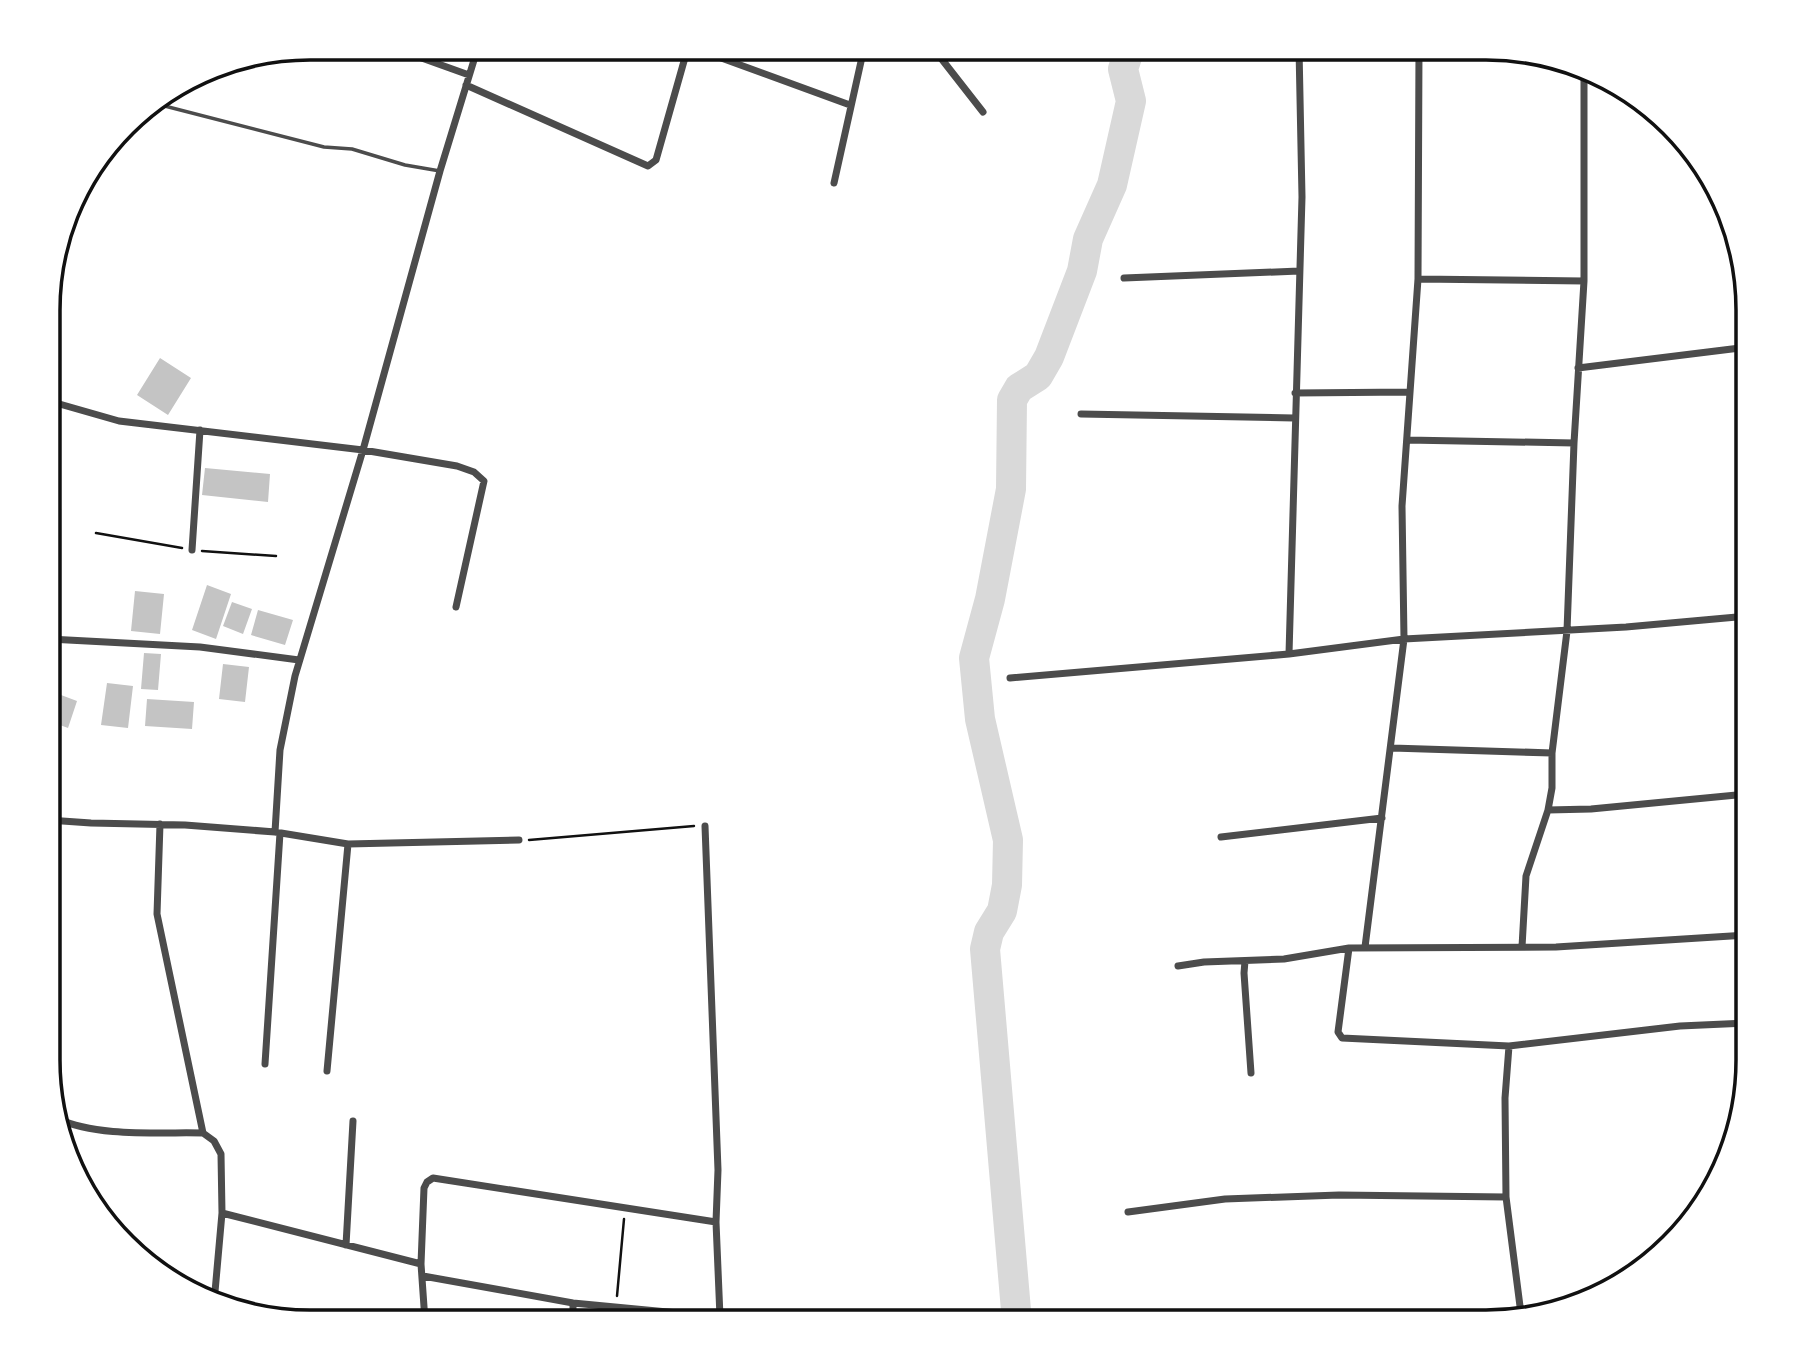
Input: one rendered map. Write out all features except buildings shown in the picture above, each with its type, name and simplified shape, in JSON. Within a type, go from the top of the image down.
[{"type":"street","points":[[427,60],[469,75]]},
{"type":"street","points":[[265,1064],[280,750],[284,724],[299,660],[363,450],[440,170],[474,60]]},
{"type":"street","points":[[466,86],[648,166],[656,160],[686,60]]},
{"type":"street","points":[[726,60],[850,104]]},
{"type":"street","points":[[834,183],[860,60]]},
{"type":"street","points":[[942,60],[983,112]]},
{"type":"street","points":[[1289,654],[1302,197],[1299,60]]},
{"type":"street","points":[[1365,947],[1404,639],[1402,506],[1418,279],[1419,60]]},
{"type":"street","points":[[1522,947],[1526,876],[1548,810],[1552,788],[1552,753],[1567,631],[1574,443],[1584,281],[1584,80]]},
{"type":"street","points":[[1124,278],[1299,271]]},
{"type":"street","points":[[1418,279],[1584,281]]},
{"type":"street","points":[[1578,368],[1736,348]]},
{"type":"street","points":[[1295,393],[1409,392]]},
{"type":"street","points":[[60,404],[120,421],[363,450],[457,466],[474,472],[483,478],[456,607]]},
{"type":"street","points":[[1081,414],[1294,418]]},
{"type":"street","points":[[192,550],[200,430]]},
{"type":"street","points":[[1407,440],[1574,443]]},
{"type":"street","points":[[1010,678],[1289,654],[1404,639],[1567,631],[1736,617]]},
{"type":"street","points":[[60,640],[200,647],[299,660]]},
{"type":"street","points":[[1392,748],[1552,753]]},
{"type":"street","points":[[1548,810],[1591,809],[1735,795]]},
{"type":"street","points":[[1221,837],[1382,818]]},
{"type":"street","points":[[60,820],[278,832],[348,844],[519,841]]},
{"type":"street","points":[[160,824],[158,914],[203,1133]]},
{"type":"street","points":[[705,826],[718,1170],[716,1222],[720,1310]]},
{"type":"street","points":[[327,1071],[348,844]]},
{"type":"street","points":[[1178,966],[1204,962],[1284,959],[1365,947],[1522,947],[1735,936]]},
{"type":"street","points":[[1349,948],[1339,1015],[1338,1032],[1342,1038],[1509,1046],[1680,1026],[1735,1024]]},
{"type":"street","points":[[1245,961],[1251,1073]]},
{"type":"street","points":[[1509,1046],[1505,1098],[1506,1197],[1520,1307]]},
{"type":"street","points":[[346,1245],[353,1121]]},
{"type":"street","points":[[68,1122],[104,1130],[203,1133],[214,1141],[221,1154],[222,1213],[215,1290]]},
{"type":"street","points":[[425,1310],[421,1264],[424,1188],[433,1178],[716,1222]]},
{"type":"street","points":[[1128,1212],[1225,1199],[1339,1195],[1506,1197]]},
{"type":"street","points":[[222,1213],[421,1264]]},
{"type":"street","points":[[423,1276],[573,1303],[648,1310]]},
{"type":"street","points":[[573,1303],[573,1310]]},
{"type":"lane","points":[[165,106],[312,144],[352,149],[405,164],[440,170]]},
{"type":"path","points":[[519,841],[705,826]]},
{"type":"path","points":[[616,1306],[625,1207]]},
{"type":"waterway","points":[[1016,1310],[985,949],[989,932],[1002,911],[1007,885],[1008,840],[980,719],[974,658],[990,599],[1011,489],[1012,400],[1019,388],[1038,376],[1049,357],[1082,271],[1088,239],[1112,185],[1131,101],[1123,69],[1126,60]]}]
